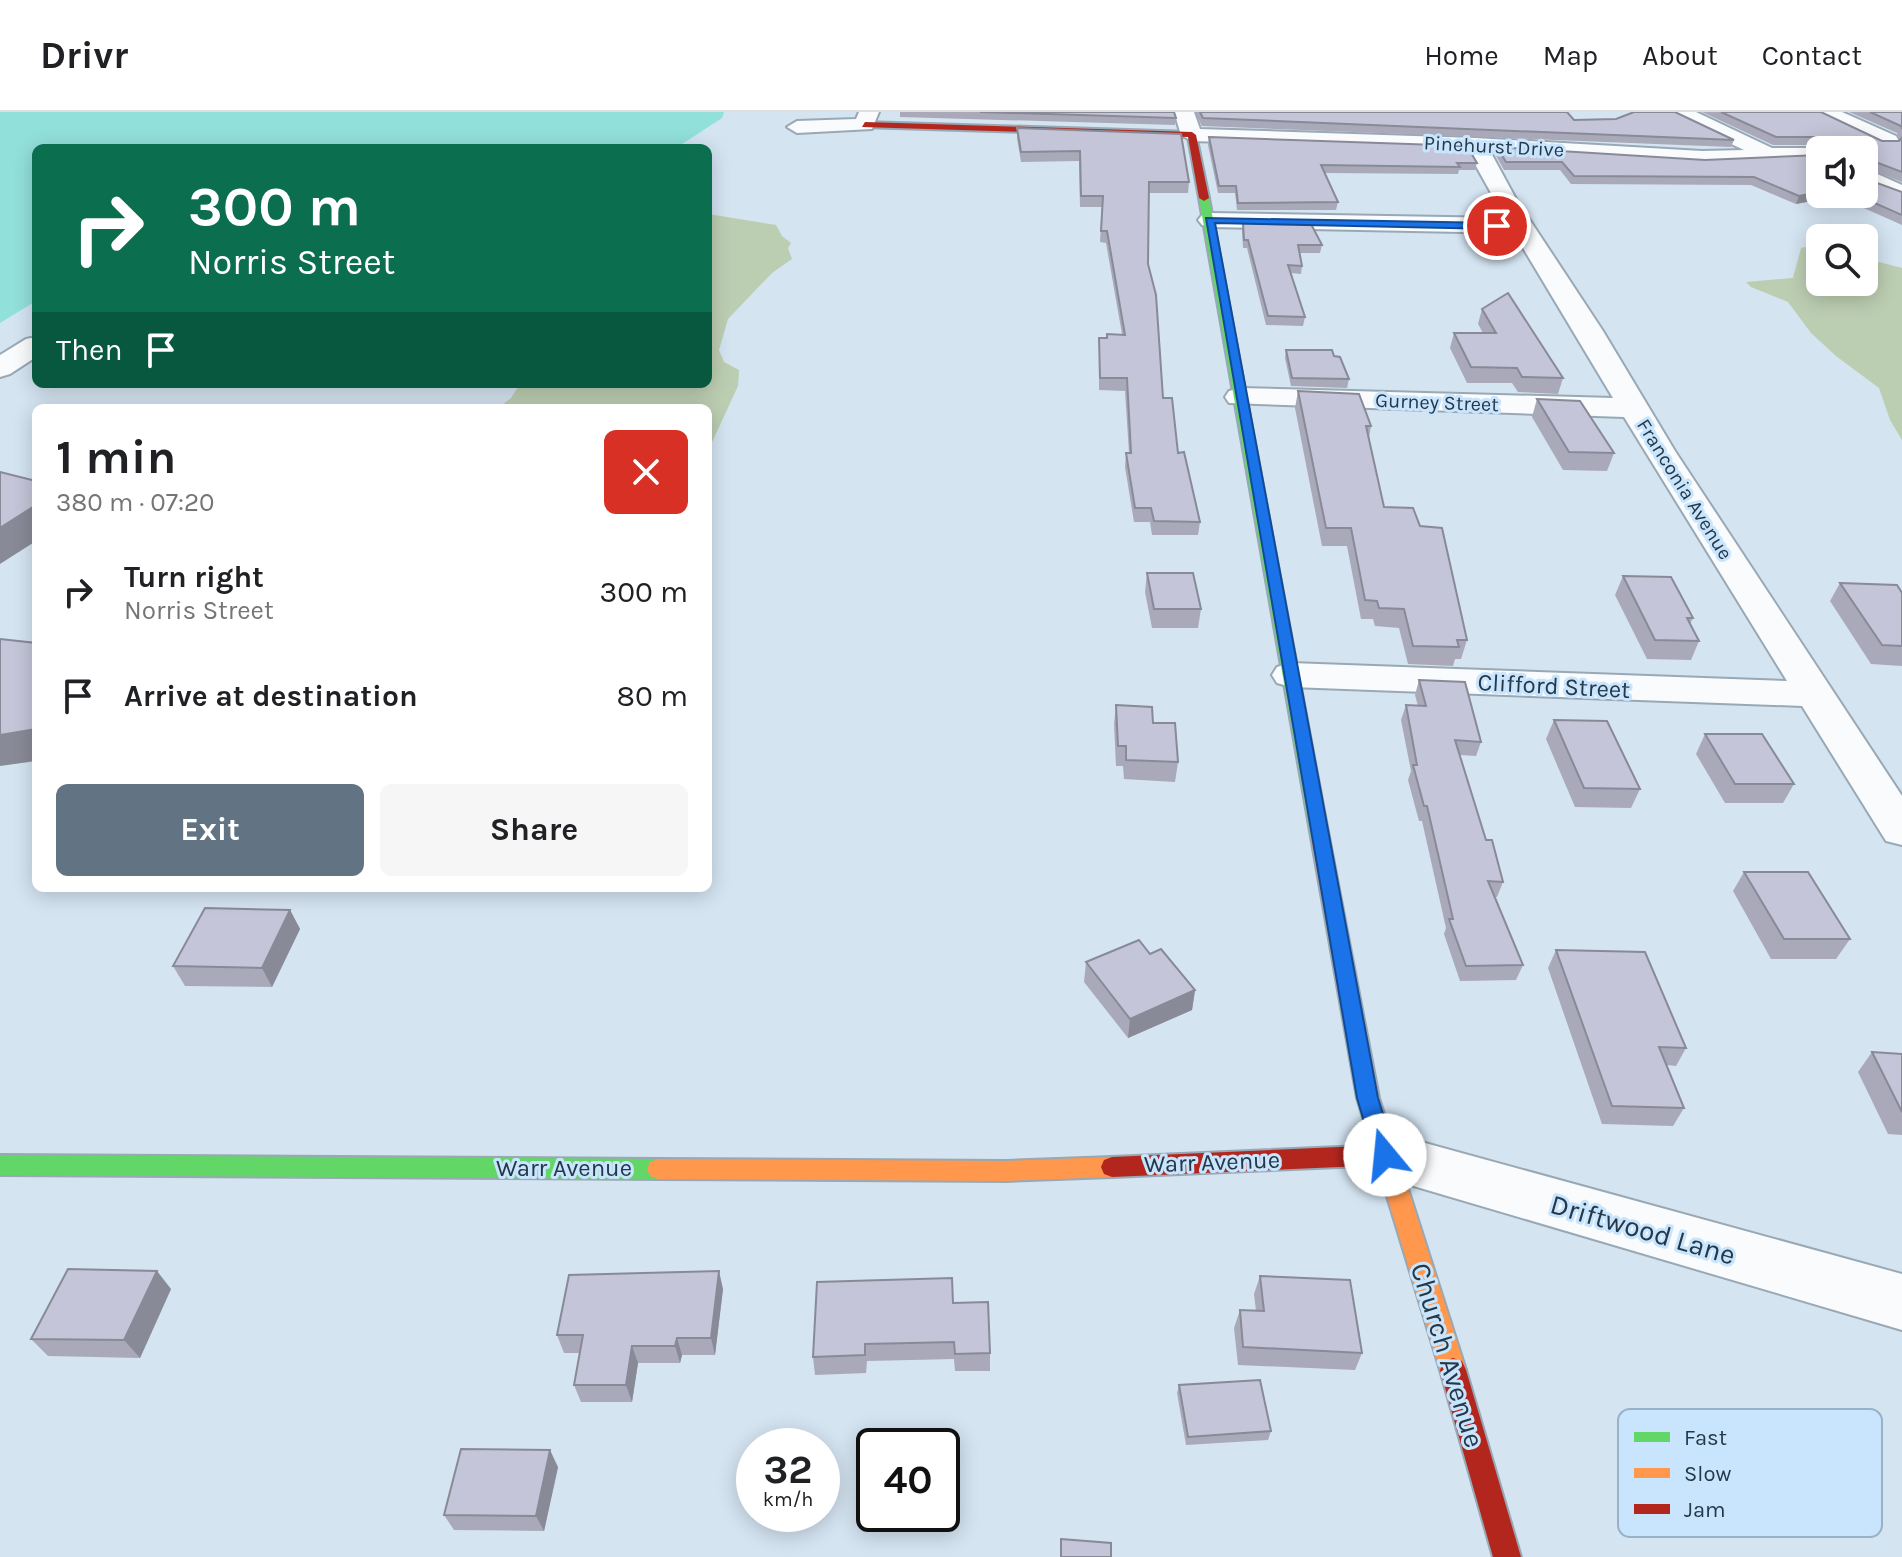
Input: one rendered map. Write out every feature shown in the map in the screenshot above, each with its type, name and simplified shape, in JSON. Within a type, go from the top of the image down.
[{"type":"street","points":[[1184,112],[1210,220],[1368,1098],[1385,1155]]},
{"type":"street","points":[[1679,112],[1754,146],[1770,157]]},
{"type":"street","points":[[1825,112],[1895,138]]},
{"type":"street","points":[[797,127],[867,119],[1192,135]]},
{"type":"street","name":"Pinehurst Drive","points":[[1192,135],[1365,133],[1475,144],[1682,157],[1806,154]]},
{"type":"street","name":"Franconia Avenue","points":[[1475,144],[1634,408],[1902,830]]},
{"type":"street","points":[[1878,181],[1901,192]]},
{"type":"street","points":[[1210,220],[1522,226]]},
{"type":"street","points":[[0,368],[32,348]]},
{"type":"street","name":"Gurney Street","points":[[1240,397],[1634,408]]},
{"type":"street","name":"Clifford Street","points":[[1291,675],[1817,694]]},
{"type":"street","name":"Warr Avenue","points":[[0,1165],[1006,1171],[1385,1155]]},
{"type":"street","name":"Driftwood Lane","points":[[1385,1155],[1902,1302]]},
{"type":"street","name":"Church Avenue","points":[[1385,1155],[1475,1440],[1507,1557]]},
{"type":"shaded area","points":[[0,112],[724,112],[722,118],[682,144],[32,144],[32,303],[0,323]]},
{"type":"shaded area","points":[[712,215],[776,225],[782,236],[791,243],[788,248],[792,259],[772,273],[728,319],[719,350],[724,362],[739,370],[738,386],[712,442],[712,404],[503,404],[517,388],[712,388]]},
{"type":"shaded area","points":[[1806,247],[1806,296],[1878,296],[1878,262],[1902,268],[1902,440],[1890,420],[1879,388],[1811,333],[1788,302],[1746,282],[1793,278],[1801,248]]},
{"type":"building","points":[[980,112],[1174,112],[1176,118]]},
{"type":"building","points":[[1200,112],[1567,112],[1574,120],[1616,119],[1634,112],[1675,112],[1734,140],[1203,118]]},
{"type":"building","points":[[1721,112],[1821,112],[1871,136],[1806,136],[1776,137]]},
{"type":"building","points":[[1870,112],[1902,112],[1902,129],[1901,126]]},
{"type":"building","points":[[1017,128],[1181,134],[1189,182],[1149,182],[1148,264],[1156,295],[1163,398],[1172,398],[1178,453],[1184,452],[1200,522],[1154,521],[1151,508],[1135,508],[1126,453],[1131,453],[1127,378],[1100,378],[1099,338],[1107,338],[1107,334],[1125,335],[1107,231],[1101,231],[1103,196],[1081,196],[1080,151],[1021,152]]},
{"type":"building","points":[[1209,137],[1467,146],[1477,163],[1457,163],[1460,167],[1321,165],[1338,202],[1238,203],[1236,186],[1219,186]]},
{"type":"building","points":[[1902,138],[1902,172],[1878,163],[1878,139],[1899,141]]},
{"type":"building","points":[[1497,147],[1705,160],[1806,156],[1806,195],[1799,196],[1754,177],[1574,176],[1562,162],[1506,162]]},
{"type":"building","points":[[1878,183],[1902,192],[1902,215],[1878,204]]},
{"type":"building","points":[[1243,223],[1311,224],[1322,245],[1298,245],[1302,266],[1288,265],[1305,317],[1268,316],[1248,240],[1244,240]]},
{"type":"building","points":[[1508,293],[1563,378],[1522,377],[1517,368],[1471,367],[1454,333],[1496,333],[1482,309]]},
{"type":"building","points":[[1286,350],[1332,350],[1334,356],[1340,357],[1349,379],[1292,378]]},
{"type":"building","points":[[1298,391],[1359,394],[1371,426],[1366,426],[1384,507],[1413,508],[1420,526],[1442,528],[1467,640],[1457,640],[1459,647],[1413,646],[1404,609],[1379,608],[1377,601],[1365,600],[1351,528],[1326,528]]},
{"type":"building","points":[[1537,399],[1580,401],[1614,453],[1569,452]]},
{"type":"building","points":[[0,472],[32,480],[32,508],[0,528]]},
{"type":"building","points":[[1147,573],[1193,573],[1201,609],[1154,609]]},
{"type":"building","points":[[1623,576],[1671,577],[1693,618],[1687,618],[1699,641],[1655,640]]},
{"type":"building","points":[[1840,583],[1897,585],[1902,593],[1902,646],[1882,645]]},
{"type":"building","points":[[0,639],[32,643],[32,730],[0,735]]},
{"type":"building","points":[[1419,680],[1465,682],[1481,742],[1455,740],[1486,840],[1492,840],[1503,882],[1488,881],[1523,965],[1466,966],[1449,919],[1453,919],[1427,806],[1424,806],[1413,765],[1417,765],[1406,705],[1426,706]]},
{"type":"building","points":[[1116,705],[1152,707],[1153,723],[1175,723],[1178,762],[1126,760],[1126,746],[1118,746]]},
{"type":"building","points":[[1554,720],[1607,721],[1640,789],[1584,788]]},
{"type":"building","points":[[1705,734],[1762,734],[1794,784],[1735,784]]},
{"type":"building","points":[[1744,872],[1808,872],[1850,939],[1784,939]]},
{"type":"building","points":[[205,908],[290,910],[262,968],[173,966]]},
{"type":"building","points":[[1139,940],[1150,954],[1161,949],[1195,990],[1130,1019],[1086,962]]},
{"type":"building","points":[[1556,950],[1645,952],[1686,1048],[1659,1047],[1684,1108],[1612,1106]]},
{"type":"building","points":[[1872,1052],[1902,1054],[1902,1112]]},
{"type":"building","points":[[68,1269],[157,1271],[124,1340],[31,1339]]},
{"type":"building","points":[[719,1271],[711,1338],[677,1338],[675,1346],[632,1346],[626,1385],[574,1385],[583,1335],[557,1335],[569,1275]]},
{"type":"building","points":[[1260,1276],[1350,1280],[1362,1353],[1243,1347],[1240,1310],[1264,1311]]},
{"type":"building","points":[[952,1278],[953,1303],[988,1302],[990,1353],[955,1354],[954,1342],[865,1344],[865,1355],[813,1357],[817,1282]]},
{"type":"building","points":[[1260,1380],[1271,1431],[1188,1437],[1179,1385]]},
{"type":"building","points":[[461,1449],[550,1450],[536,1516],[444,1515]]},
{"type":"building","points":[[1061,1539],[1111,1543],[1111,1557],[1061,1557]]},
{"type":"traffic: fast","points":[[1204,198],[1320,837]]},
{"type":"traffic: fast","points":[[0,1165],[658,1169]]},
{"type":"traffic: slow","points":[[1320,837],[1368,1098],[1453,1370]]},
{"type":"traffic: slow","points":[[658,1169],[1006,1171],[1112,1167]]},
{"type":"traffic: jam","points":[[865,125],[1192,135],[1204,198]]},
{"type":"traffic: jam","points":[[1112,1167],[1385,1155]]},
{"type":"traffic: jam","points":[[1453,1370],[1507,1557]]},
{"type":"route","points":[[1385,1155],[1368,1098],[1210,220],[1497,226]]}]
